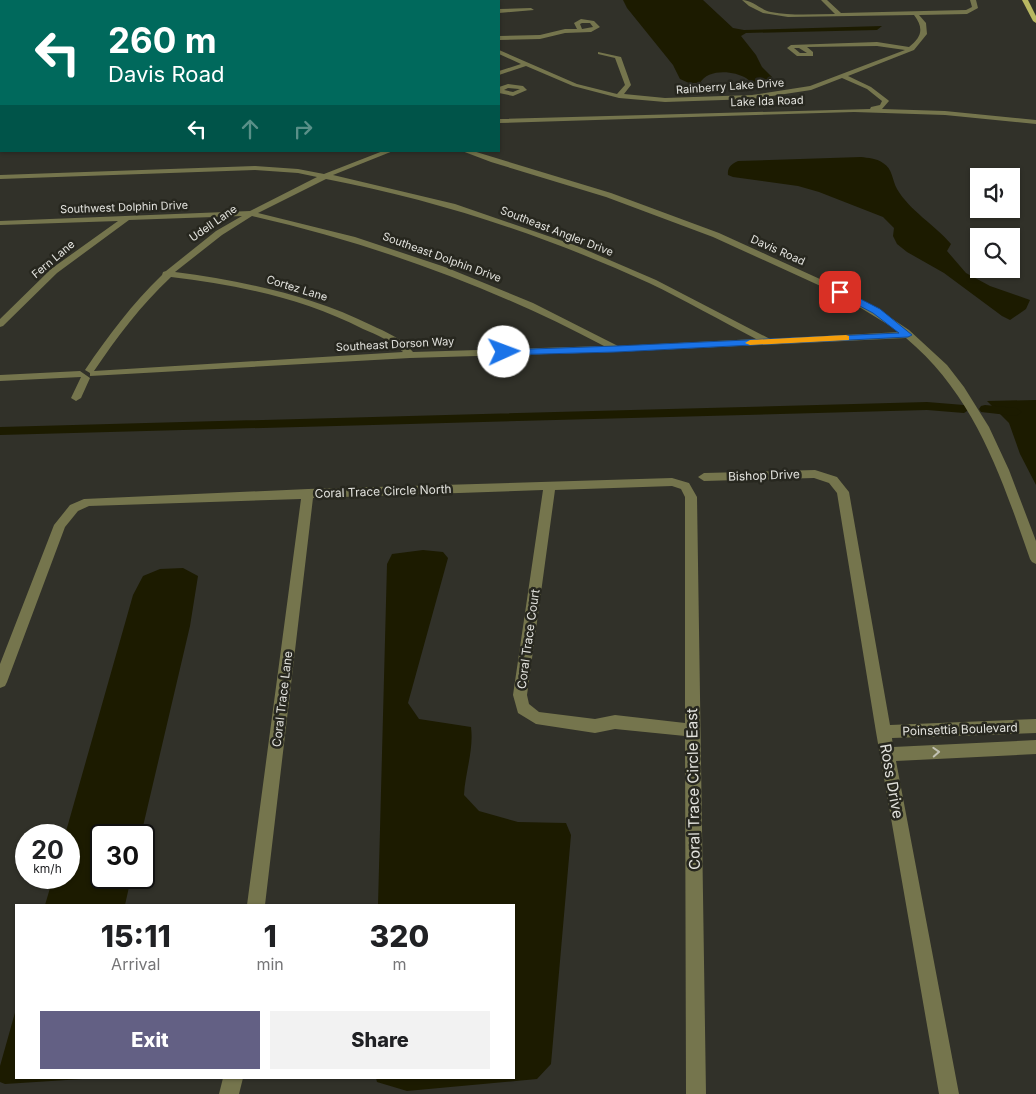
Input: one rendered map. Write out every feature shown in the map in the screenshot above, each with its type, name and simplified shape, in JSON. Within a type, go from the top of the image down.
[{"type":"main road","points":[[1026,0],[1036,21]]},
{"type":"street","points":[[745,0],[756,8],[784,15],[973,10],[976,7],[973,0]]},
{"type":"street","points":[[824,0],[840,15]]},
{"type":"street","points":[[500,11],[532,10]]},
{"type":"street","points":[[801,46],[877,44],[912,49],[924,34],[923,24],[915,13]]},
{"type":"street","points":[[500,38],[540,37],[580,30]]},
{"type":"street","name":"Rainberry Lake Drive","points":[[500,52],[587,89],[619,96],[665,100],[752,96],[811,88],[912,49]]},
{"type":"street","points":[[600,53],[618,57],[628,85],[619,96]]},
{"type":"street","points":[[500,74],[526,64]]},
{"type":"street","points":[[839,77],[866,92],[873,99],[873,106]]},
{"type":"street","points":[[839,77],[864,85],[882,96],[886,101],[884,106],[854,110]]},
{"type":"street","name":"Lake Ida Road","points":[[500,115],[884,106],[951,109],[1036,117]]},
{"type":"street","points":[[648,116],[666,110]]},
{"type":"street","name":"Lake Ida Road","points":[[500,121],[854,110],[945,113],[1036,122]]},
{"type":"street","name":"Udell Lane","points":[[76,398],[87,374],[117,329],[134,308],[166,274],[207,241],[249,213],[324,175],[387,152]]},
{"type":"street","name":"Davis Road","points":[[468,152],[620,199],[726,239],[853,298],[876,311],[926,349],[958,386],[995,450],[1036,558]]},
{"type":"street","name":"Southeast Angler Drive","points":[[0,177],[255,168],[324,175],[452,206],[543,236],[654,282],[768,342]]},
{"type":"street","name":"Southwest Dolphin Drive","points":[[0,223],[249,213]]},
{"type":"street","name":"Southeast Dolphin Drive","points":[[249,213],[342,235],[426,262],[523,301],[616,349]]},
{"type":"street","name":"Fern Lane","points":[[0,324],[54,271],[126,219]]},
{"type":"street","name":"Cortez Lane","points":[[166,274],[234,283],[314,304],[379,332],[405,347],[410,355]]},
{"type":"street","name":"Southeast Dorson Way","points":[[0,378],[410,355],[616,349],[908,335]]},
{"type":"street","name":"Bishop Drive","points":[[704,476],[806,473],[824,476]]},
{"type":"street","name":"Ross Drive","points":[[824,476],[833,480],[843,492],[883,732],[950,1094]]},
{"type":"street","name":"Coral Trace Circle North","points":[[0,682],[60,525],[68,513],[80,504],[97,501],[308,493],[672,482],[685,486]]},
{"type":"street","name":"Coral Trace Court","points":[[550,486],[520,695],[523,708],[536,718],[595,726],[615,722],[692,730]]},
{"type":"street","name":"Coral Trace Circle East","points":[[685,486],[691,497],[696,1094]]},
{"type":"street","name":"Coral Trace Lane","points":[[256,904],[308,493]]},
{"type":"street","name":"Poinsettia Boulevard","points":[[883,732],[1036,726]]},
{"type":"street","name":"Poinsettia Boulevard","points":[[887,754],[1036,747]]},
{"type":"street","points":[[229,1094],[233,1079]]},
{"type":"shaded area","points":[[623,0],[703,0],[733,28],[744,30],[882,26],[877,30],[746,33],[741,36],[756,55],[762,67],[772,77],[768,83],[756,85],[741,75],[721,72],[708,75],[700,83],[689,83],[680,79],[673,65],[627,8]]},
{"type":"shaded area","points":[[861,157],[878,160],[891,171],[902,197],[951,244],[947,251],[970,275],[970,278],[975,278],[990,286],[1030,300],[1026,309],[1010,320],[1002,316],[944,273],[907,252],[897,244],[893,236],[894,228],[883,217],[819,192],[798,186],[728,175],[729,168],[738,161]]},
{"type":"shaded area","points":[[1036,400],[1036,485],[1020,454],[1009,423],[987,401]]},
{"type":"shaded area","points":[[423,550],[443,552],[448,558],[408,703],[419,719],[471,727],[472,736],[464,795],[479,811],[518,822],[566,823],[571,835],[551,1064],[537,1079],[407,1091],[377,1082],[376,1079],[515,1079],[515,904],[378,904],[387,564],[392,554]]},
{"type":"shaded area","points":[[183,568],[198,576],[190,626],[144,824],[90,824],[90,889],[129,889],[125,904],[45,904],[50,889],[80,889],[80,824],[68,824],[133,595],[143,576],[160,569]]},
{"type":"shaded area","points":[[15,1013],[15,1079],[82,1079],[5,1084],[0,1082],[0,1066]]},
{"type":"waterway","points":[[0,431],[927,406],[964,409]]},
{"type":"waterway","points":[[985,409],[1016,412]]},
{"type":"slow traffic","points":[[750,343],[846,338]]},
{"type":"route","points":[[504,352],[616,349],[908,335],[876,311],[840,292]]}]
